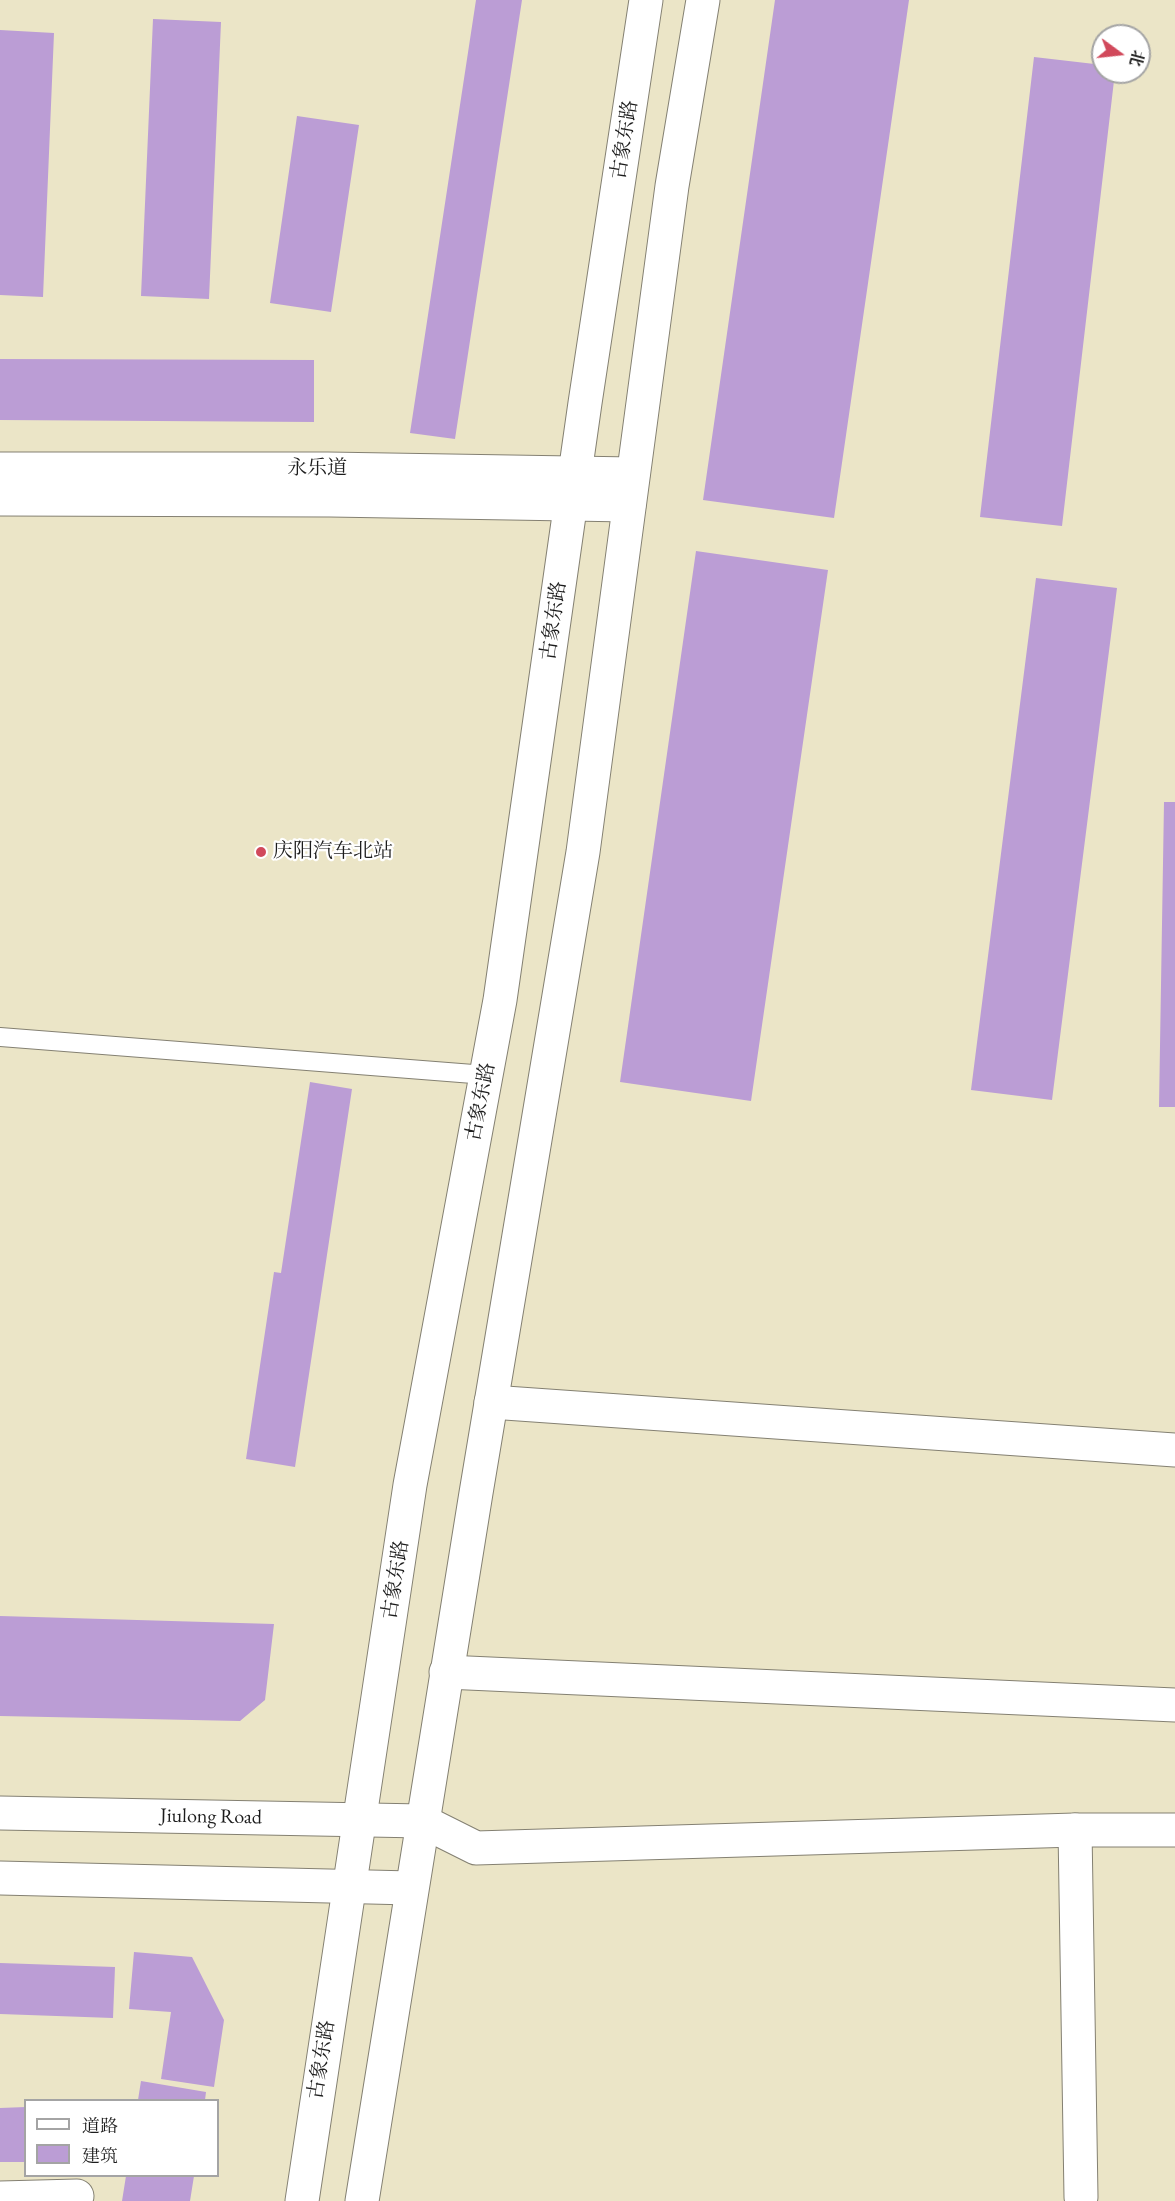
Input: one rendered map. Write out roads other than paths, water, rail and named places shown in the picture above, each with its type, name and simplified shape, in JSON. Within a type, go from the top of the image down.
[{"type":"main road","name":"古象东路","points":[[302,2201],[410,1485],[500,1000],[646,0]]},
{"type":"main road","points":[[362,2201],[446,1672],[583,852],[672,186],[703,0]]},
{"type":"main road","name":"永乐道","points":[[0,469],[328,469],[573,488],[631,489]]},
{"type":"main road","name":"永乐道","points":[[0,500],[330,500],[573,488]]},
{"type":"main road","points":[[491,1402],[1175,1450]]},
{"type":"main road","points":[[446,1672],[1175,1705]]},
{"type":"main road","name":"Jiulong Road","points":[[0,1813],[422,1821]]},
{"type":"main road","points":[[422,1821],[476,1848],[1075,1830],[1175,1830]]},
{"type":"main road","points":[[1075,1830],[1081,2197]]},
{"type":"main road","points":[[0,1878],[411,1888]]},
{"type":"main road","points":[[0,2198],[77,2196]]},
{"type":"lane","points":[[0,1037],[486,1075]]},
{"type":"place","name":"庆阳汽车北站","points":[[261,852]]}]
